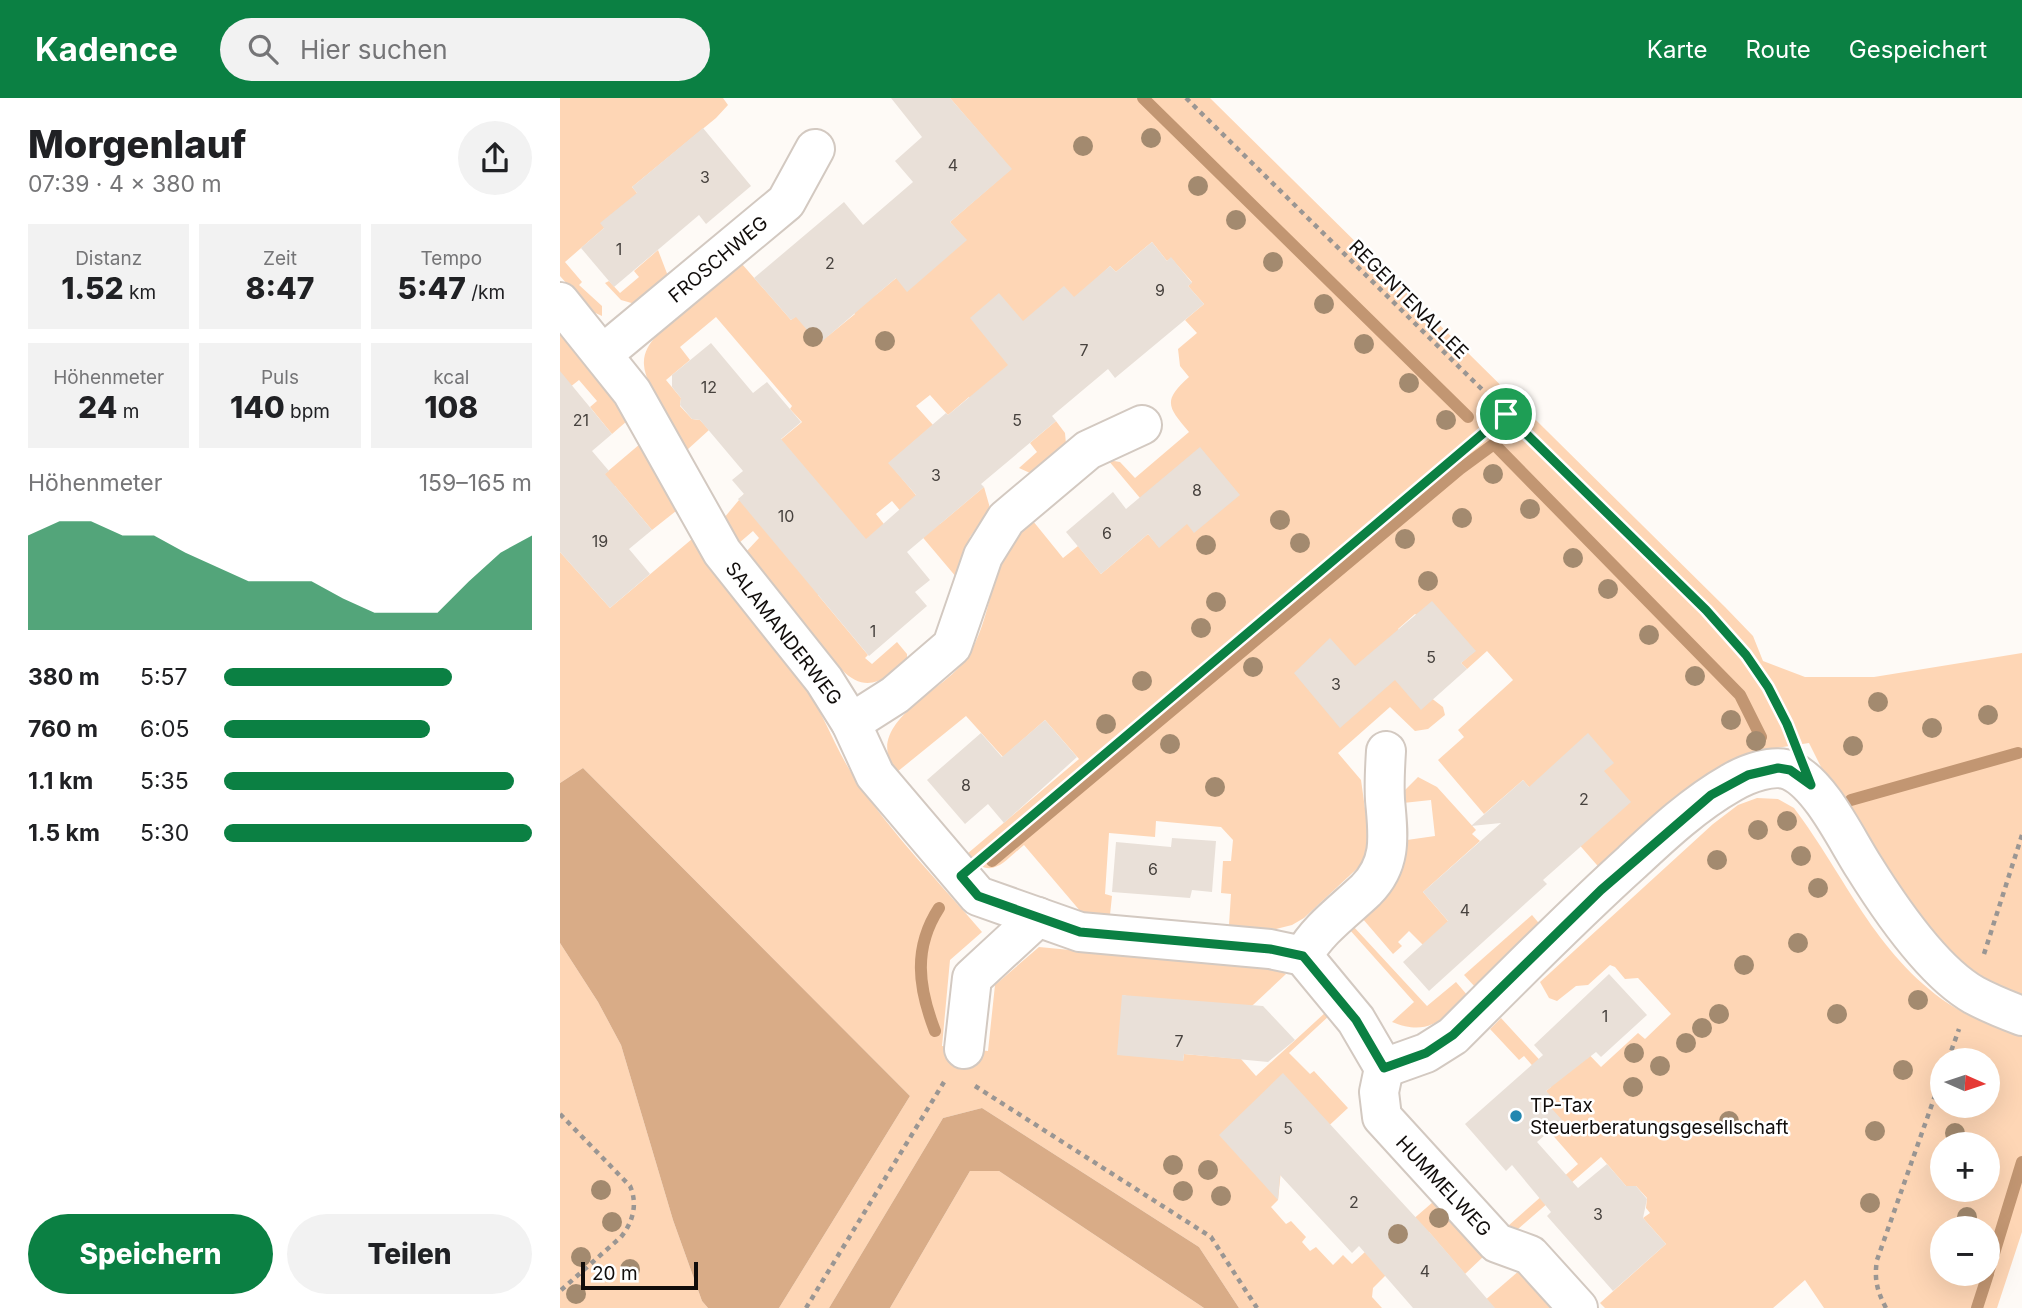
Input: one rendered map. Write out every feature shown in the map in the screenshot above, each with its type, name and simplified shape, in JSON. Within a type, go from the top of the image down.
[{"type":"street","name":"FROSCHWEG","points":[[603,354],[786,202],[815,149]]},
{"type":"street","name":"SALAMANDERWEG","points":[[560,302],[632,392],[722,552],[824,680],[851,723],[875,775],[978,896],[1080,932],[1270,949],[1303,956]]},
{"type":"street","points":[[851,723],[895,695],[952,646],[984,556],[1006,519],[1088,450],[1142,425]]},
{"type":"street","points":[[1386,751],[1384,797],[1388,837],[1382,868],[1368,888],[1310,942],[1303,956],[1356,1020],[1384,1068],[1426,1053],[1453,1035],[1601,890],[1711,795],[1748,775],[1778,768],[1790,770],[1811,785],[1884,899],[1915,939],[1949,975],[1972,994],[2022,1016]]},
{"type":"street","points":[[957,1060],[972,978],[1038,917]]},
{"type":"street","name":"HUMMELWEG","points":[[1384,1068],[1379,1092],[1381,1117],[1497,1242],[1530,1255],[1578,1308]]},
{"type":"path","name":"REGENTENALLEE","points":[[1186,98],[1706,610],[1746,655],[1768,687],[1787,724],[1811,785]]},
{"type":"path","points":[[961,876],[1506,414]]},
{"type":"path","points":[[1952,1048],[2022,835]]},
{"type":"path","points":[[806,1308],[957,1060],[1212,1237],[1257,1308]]},
{"type":"path","points":[[1886,1308],[1877,1291],[1877,1260],[1930,1110]]},
{"type":"path","points":[[560,1114],[630,1186],[634,1199],[634,1211],[627,1229],[560,1291]]},
{"type":"shaded area","points":[[560,98],[723,98],[728,105],[632,187],[654,214],[604,228],[565,262],[582,282],[579,285],[602,306],[602,316],[591,311],[560,276]]},
{"type":"shaded area","points":[[950,98],[1210,98],[1725,607],[1753,636],[1763,661],[1805,677],[1874,677],[2022,653],[2022,999],[1985,982],[1923,929],[1842,809],[1809,743],[1777,748],[1748,758],[1603,872],[1523,780],[1484,814],[1438,760],[1464,737],[1458,730],[1513,680],[1487,651],[1467,669],[1461,663],[1475,651],[1415,614],[1398,629],[1426,694],[1443,707],[1445,715],[1428,729],[1415,731],[1390,707],[1338,753],[1361,780],[1369,837],[1367,852],[1362,864],[1304,918],[1292,925],[1276,929],[1229,925],[1231,894],[1221,893],[1223,861],[1231,861],[1233,840],[1221,827],[1156,821],[1155,837],[1109,833],[1105,894],[1112,896],[1110,915],[1081,912],[1024,845],[996,867],[983,867],[975,862],[967,854],[1079,759],[1045,720],[1003,757],[966,716],[897,772],[888,755],[888,740],[895,725],[907,712],[963,663],[979,634],[1005,554],[1015,536],[1033,521],[1063,558],[1078,546],[1101,574],[1148,534],[1159,547],[1172,536],[1108,460],[1120,462],[1135,478],[1189,432],[1176,416],[1171,404],[1175,392],[1189,377],[1180,366],[1178,349],[1197,333],[1185,320],[1204,304],[1188,286],[1192,282],[1171,258],[1167,261],[1152,242],[1116,272],[1110,266],[1036,336],[984,416],[969,397],[948,415],[930,395],[916,406],[933,425],[889,463],[940,524],[984,487],[990,508],[970,537],[957,578],[892,501],[876,514],[891,533],[818,595],[868,655],[865,658],[872,664],[897,642],[907,654],[907,662],[875,682],[859,681],[841,669],[745,553],[759,538],[753,531],[739,543],[724,518],[744,494],[766,452],[802,422],[790,409],[792,406],[716,317],[680,347],[690,360],[666,380],[681,398],[680,406],[692,419],[700,420],[709,430],[687,450],[655,396],[644,365],[647,349],[657,335],[742,264],[791,320],[805,309],[828,336],[855,314],[849,306],[877,294],[901,274],[966,240],[950,222],[1011,169]]},
{"type":"shaded area","points":[[658,250],[668,276],[635,304],[621,300],[605,283],[609,281],[620,293],[639,277],[634,271]]},
{"type":"shaded area","points":[[560,331],[603,382],[627,421],[612,434],[590,407],[597,401],[579,380],[560,395]]},
{"type":"shaded area","points":[[1056,421],[1065,433],[1066,444],[1030,473],[1019,468],[1037,452],[1030,443]]},
{"type":"shaded area","points":[[640,444],[676,511],[652,530],[615,486],[560,532],[560,495],[568,505]]},
{"type":"shaded area","points":[[692,539],[716,577],[802,682],[849,768],[870,800],[982,932],[950,960],[942,1046],[988,1051],[995,985],[1039,947],[1279,970],[1286,974],[1238,1019],[1122,995],[1183,1061],[1184,1054],[1241,1059],[1256,1076],[1327,1011],[1330,1015],[1289,1053],[1310,1074],[1314,1071],[1348,1108],[1281,1170],[1278,1200],[1271,1207],[1286,1224],[1291,1221],[1306,1237],[1302,1242],[1310,1251],[1316,1247],[1333,1265],[1343,1255],[1352,1264],[1405,1215],[1411,1221],[1433,1202],[1484,1256],[1465,1274],[1429,1232],[1373,1288],[1372,1297],[1382,1308],[1239,1308],[1199,1247],[982,1108],[943,1118],[829,1308],[779,1308],[910,1096],[583,768],[560,783],[560,552],[610,608]]},
{"type":"shaded area","points":[[583,768],[910,1096],[779,1308],[708,1308],[702,1301],[673,1220],[621,1045],[598,1002],[560,943],[560,783]]},
{"type":"shaded area","points":[[1418,777],[1437,787],[1476,830],[1472,834],[1480,841],[1423,892],[1453,927],[1428,950],[1409,931],[1398,942],[1402,946],[1393,954],[1362,918],[1400,874],[1407,840],[1435,836],[1431,800],[1403,803],[1405,790]]},
{"type":"shaded area","points":[[1757,798],[1778,799],[1794,808],[1863,913],[1900,962],[1949,1004],[2022,1037],[2022,1232],[1997,1308],[1824,1308],[1805,1280],[1773,1308],[1605,1308],[1600,1303],[1666,1244],[1643,1218],[1650,1213],[1646,1208],[1647,1198],[1636,1186],[1626,1186],[1601,1157],[1518,1229],[1508,1226],[1578,1164],[1549,1131],[1561,1120],[1544,1100],[1549,1096],[1546,1091],[1551,1087],[1524,1056],[1519,1060],[1490,1029],[1501,1018],[1547,1068],[1577,1042],[1601,1067],[1638,1033],[1645,1039],[1671,1014],[1638,978],[1625,979],[1610,965],[1588,985],[1576,986],[1557,1001],[1549,998],[1540,982],[1713,824],[1738,805]]},
{"type":"shaded area","points":[[1532,915],[1543,928],[1476,988],[1464,975]]},
{"type":"shaded area","points":[[1353,926],[1427,1006],[1456,982],[1468,996],[1435,1023],[1416,1028],[1392,1022],[1414,1002],[1349,929]]},
{"type":"shaded area","points":[[560,943],[598,1002],[621,1045],[673,1220],[702,1301],[708,1308],[560,1308]]},
{"type":"shaded area","points":[[982,1108],[1199,1247],[1239,1308],[1204,1308],[999,1171],[970,1171],[890,1308],[829,1308],[943,1118]]},
{"type":"shaded area","points":[[970,1171],[999,1171],[1204,1308],[890,1308]]},
{"type":"shaded area","points":[[1520,1270],[1553,1308],[1476,1308]]},
{"type":"building","points":[[891,98],[950,98],[1012,169],[950,222],[967,240],[907,292],[896,278],[819,344],[796,317],[791,320],[754,278],[844,202],[863,225],[913,182],[895,161],[922,137]]},
{"type":"building","points":[[703,128],[751,186],[706,224],[699,215],[614,287],[581,248],[604,228],[600,223],[637,193],[632,187]]},
{"type":"building","points":[[1152,242],[1167,261],[1171,257],[1192,283],[1188,286],[1204,304],[1115,378],[1108,369],[1052,416],[1056,421],[981,484],[984,487],[907,552],[930,580],[915,592],[927,606],[869,656],[738,499],[744,494],[732,480],[743,471],[700,420],[692,419],[680,405],[681,398],[672,387],[672,375],[711,343],[753,393],[767,382],[801,422],[781,439],[866,539],[916,495],[888,463],[1008,365],[970,318],[999,293],[1023,321],[1064,286],[1074,297],[1110,266],[1116,272]]},
{"type":"building","points":[[560,371],[612,434],[592,451],[609,471],[605,474],[652,530],[629,549],[650,574],[610,608],[560,552]]},
{"type":"building","points":[[1200,447],[1240,495],[1194,533],[1187,524],[1159,548],[1148,534],[1101,574],[1066,532],[1113,492],[1126,509]]},
{"type":"building","points":[[1432,601],[1476,651],[1461,663],[1467,669],[1421,710],[1395,680],[1340,728],[1294,673],[1330,638],[1355,666]]},
{"type":"building","points":[[1045,720],[1077,757],[1004,823],[988,804],[965,824],[927,780],[981,733],[1002,757]]},
{"type":"building","points":[[1588,733],[1614,763],[1604,771],[1631,802],[1543,880],[1547,884],[1429,991],[1403,962],[1448,921],[1423,892],[1501,823],[1471,826],[1523,780],[1529,787]]},
{"type":"building","points":[[1172,838],[1216,841],[1212,892],[1192,890],[1190,898],[1112,892],[1116,842],[1171,847]]},
{"type":"building","points":[[1609,974],[1647,1015],[1601,1057],[1596,1052],[1546,1091],[1550,1095],[1544,1100],[1562,1120],[1537,1142],[1578,1188],[1607,1164],[1626,1186],[1636,1186],[1647,1199],[1643,1218],[1666,1244],[1613,1291],[1547,1216],[1551,1212],[1512,1165],[1506,1171],[1465,1124],[1543,1055],[1534,1045]]},
{"type":"building","points":[[1122,995],[1263,1006],[1295,1040],[1268,1062],[1184,1054],[1183,1061],[1117,1055]]},
{"type":"building","points":[[1283,1073],[1495,1308],[1413,1308],[1359,1246],[1352,1253],[1280,1175],[1278,1200],[1219,1135]]},
{"type":"waterway","points":[[1143,98],[1468,417]]},
{"type":"waterway","points":[[992,861],[1460,469],[1494,444],[1740,695],[1761,737]]},
{"type":"waterway","points":[[1851,800],[2018,753]]},
{"type":"waterway","points":[[935,1031],[925,999],[921,968],[925,938],[939,908]]},
{"type":"waterway","points":[[2000,1234],[2022,1162]]},
{"type":"waterway","points":[[1977,1308],[1984,1286]]},
{"type":"place","name":"TP-Tax Steuerberatungsgesellschaft","points":[[1516,1116]]},
{"type":"route","points":[[1506,414],[1706,610],[1746,655],[1768,687],[1787,724],[1811,785],[1790,770],[1778,768],[1748,775],[1711,795],[1601,890],[1453,1035],[1426,1053],[1384,1068],[1369,1037],[1340,998],[1303,956],[1270,949],[1080,932],[978,896],[961,876],[1506,414]]}]
